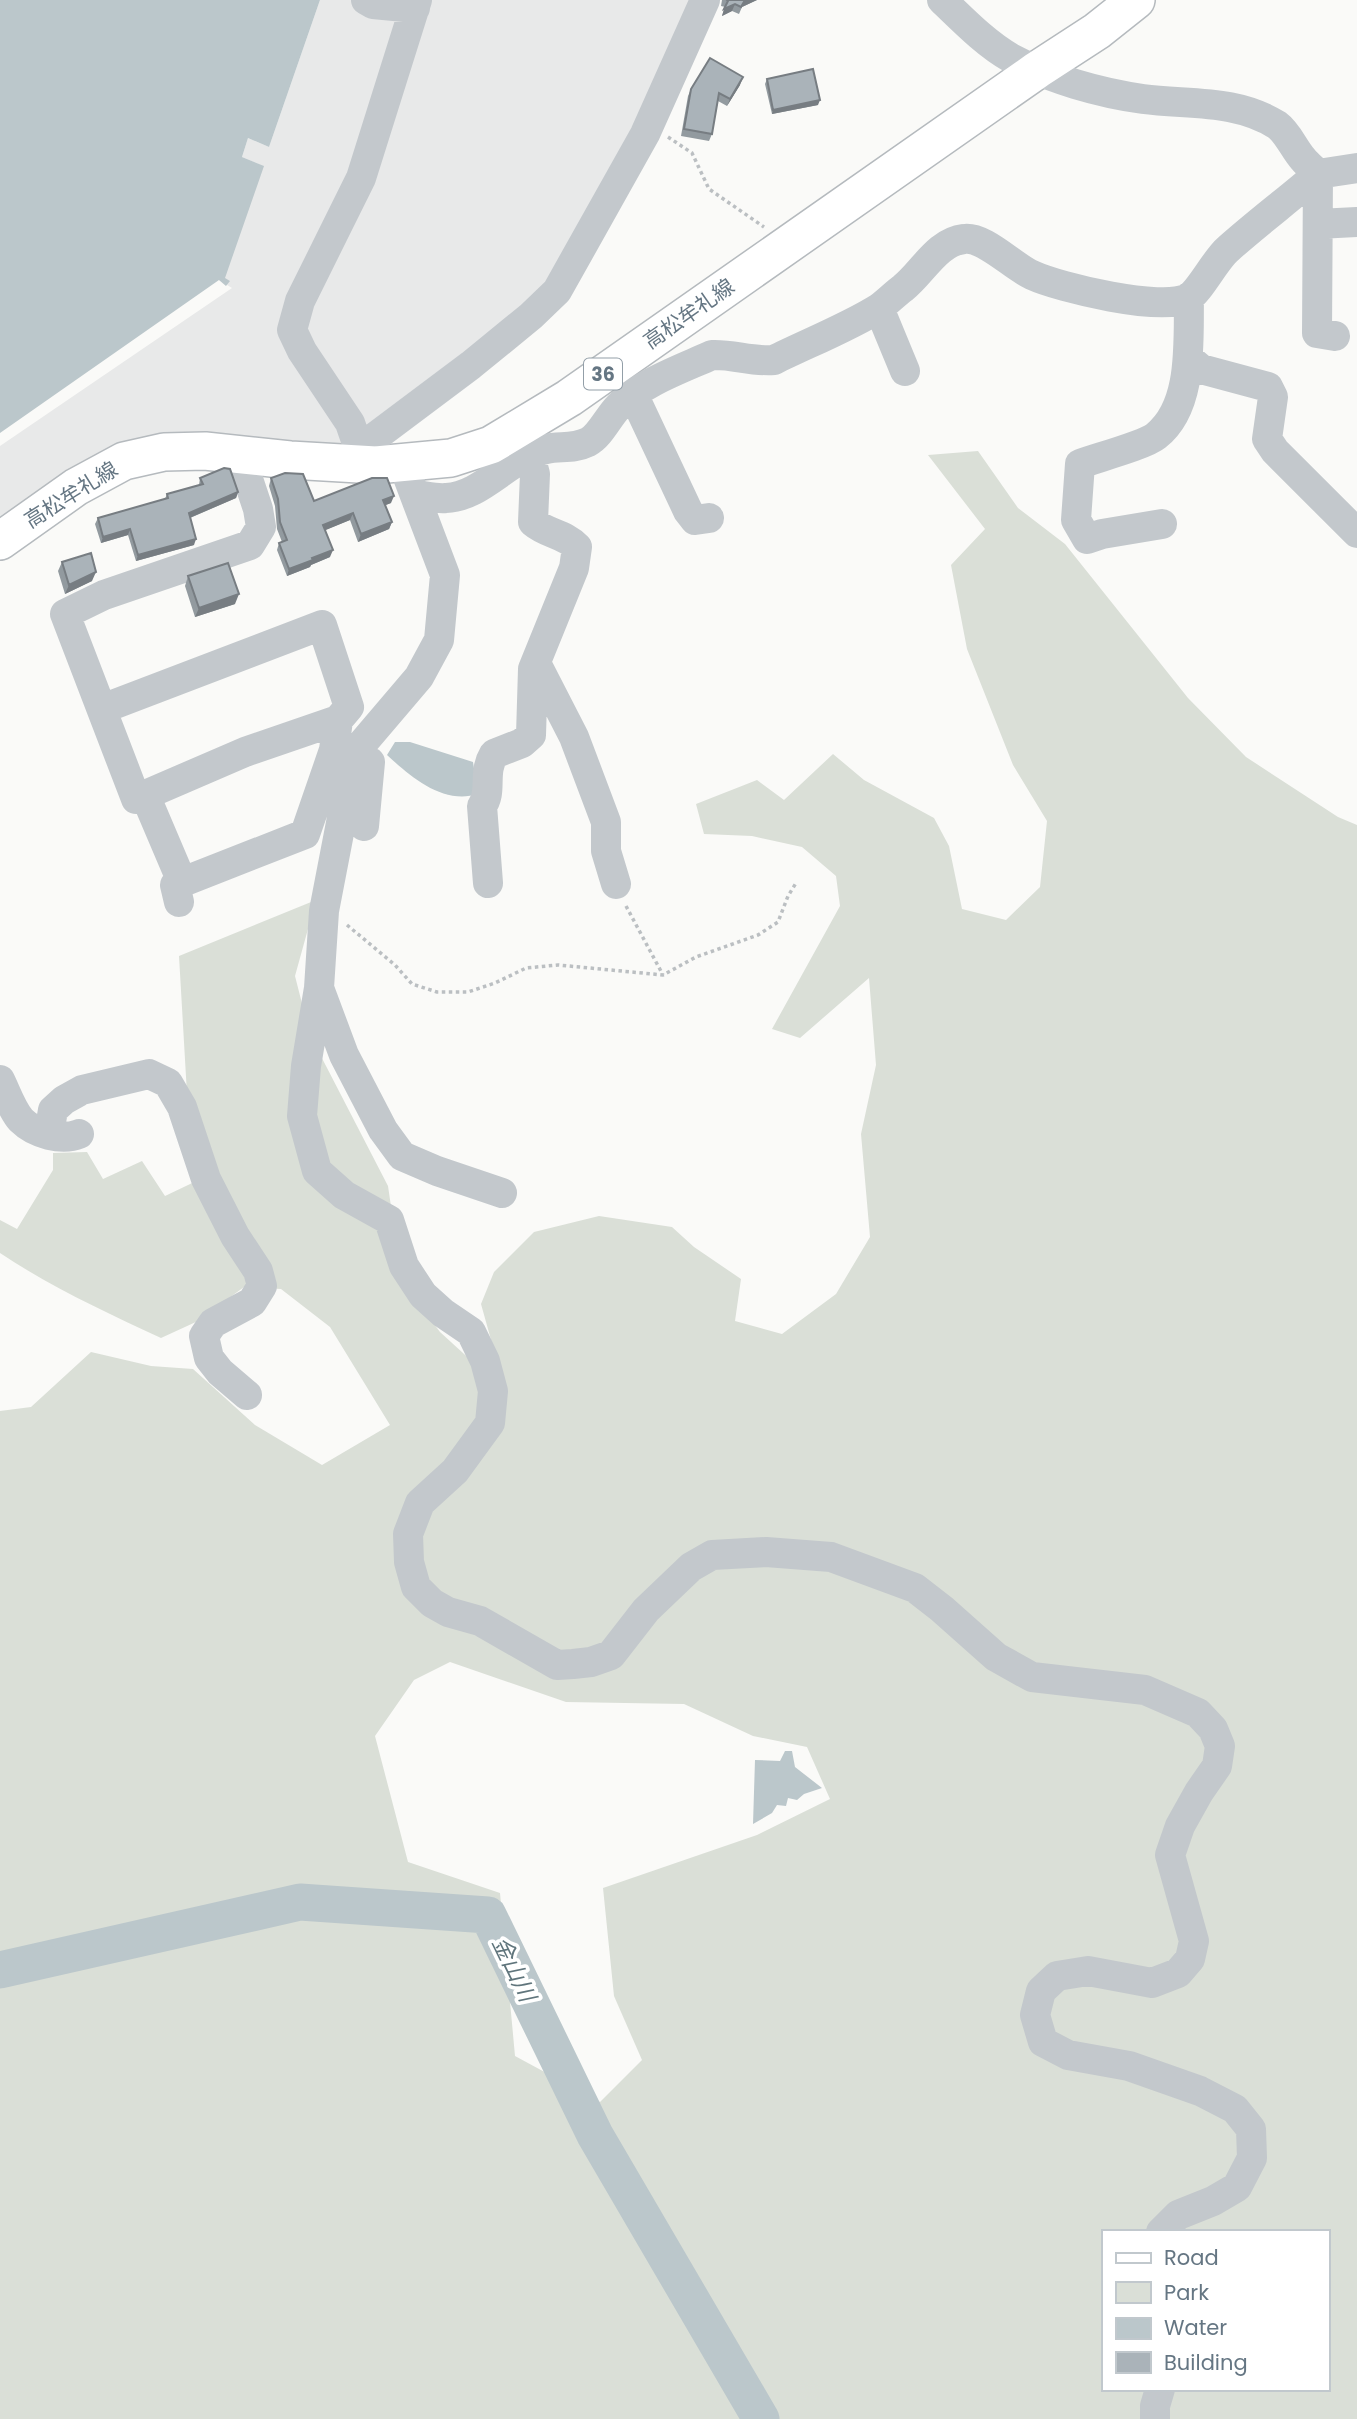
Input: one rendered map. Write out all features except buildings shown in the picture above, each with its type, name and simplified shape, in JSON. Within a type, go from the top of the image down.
[{"type":"main road","name":"高松牟礼線","points":[[0,541],[76,487],[124,461],[164,452],[205,451],[290,460],[357,456],[409,479],[451,458],[491,444],[531,423],[1037,70],[1097,31],[1136,0]]},
{"type":"street","points":[[366,0],[373,4],[416,4],[361,178],[300,301],[292,330],[302,351],[350,423],[357,456],[531,316],[557,291],[649,125],[705,0]]},
{"type":"street","points":[[942,0],[1009,57],[1037,70],[1142,99],[1244,109],[1279,127],[1318,174],[1317,333],[1335,336]]},
{"type":"street","points":[[409,479],[446,498],[470,493],[510,464],[530,455],[546,449],[576,447],[590,441],[618,407],[633,394],[712,355],[726,354],[757,361],[774,360],[879,308],[908,284],[941,248],[954,240],[968,238],[986,244],[1008,262],[1032,275],[1071,289],[1122,298],[1172,302],[1189,297],[1226,250],[1318,174],[1357,168]]},
{"type":"street","points":[[1318,224],[1357,222]]},
{"type":"street","points":[[1162,524],[1087,539],[1076,520],[1080,464],[1155,437],[1177,414],[1188,358],[1189,297]]},
{"type":"street","points":[[879,308],[905,371]]},
{"type":"street","points":[[1188,358],[1201,369],[1268,387],[1273,397],[1267,439],[1275,451],[1357,533]]},
{"type":"street","points":[[633,394],[688,511],[695,520],[709,518]]},
{"type":"street","points":[[102,709],[322,625],[349,707],[338,720],[245,752],[136,799],[65,614],[104,595],[250,545],[261,527],[240,454]]},
{"type":"street","points":[[488,883],[482,806],[487,799],[487,766],[494,754],[523,743],[531,735],[533,669],[574,568],[577,547],[569,539],[542,530],[533,522],[535,474],[530,455]]},
{"type":"street","points":[[409,479],[445,575],[439,640],[419,677],[362,744],[350,776],[324,911],[319,988],[306,1066],[302,1116],[317,1171],[344,1195],[389,1220],[404,1266],[423,1295],[471,1332],[485,1361],[493,1391],[490,1423],[455,1471],[420,1503],[408,1534],[409,1562],[416,1587],[432,1603],[449,1612],[480,1621],[557,1665],[573,1664],[591,1662],[611,1654],[646,1610],[691,1567],[712,1555],[766,1552],[831,1557],[915,1588],[996,1657],[1032,1677],[1145,1690],[1198,1713],[1213,1729],[1220,1746],[1217,1766],[1180,1826],[1170,1855],[1194,1941],[1190,1959],[1178,1973],[1152,1983],[1088,1971],[1057,1976],[1041,1991],[1035,2015],[1043,2042],[1068,2055],[1129,2066],[1200,2091],[1236,2109],[1251,2129],[1252,2158],[1237,2187],[1213,2201],[1178,2215],[1163,2230]]},
{"type":"street","points":[[536,662],[574,737],[606,822],[606,851],[615,884]]},
{"type":"street","points":[[145,795],[180,892],[305,834],[334,750],[338,720]]},
{"type":"street","points":[[364,826],[376,728]]},
{"type":"street","points":[[319,988],[344,1055],[383,1130],[402,1156],[502,1193]]},
{"type":"street","points":[[49,1134],[53,1110],[82,1090],[149,1074],[168,1083],[182,1107],[206,1179],[235,1236],[258,1271],[262,1286],[252,1302],[213,1323],[204,1336],[209,1358],[220,1372],[247,1395]]},
{"type":"street","points":[[0,1124],[4,1117],[4,1087]]},
{"type":"street","points":[[4,1087],[21,1120],[40,1132],[67,1139],[79,1134]]},
{"type":"street","points":[[1155,2419],[1159,2391]]},
{"type":"path","points":[[649,125],[692,153],[709,188],[788,245]]},
{"type":"path","points":[[324,911],[357,931],[412,984],[437,992],[468,992],[526,968],[558,965],[663,975],[696,957],[758,935],[778,922],[788,895],[796,883]]},
{"type":"path","points":[[615,884],[663,975]]},
{"type":"shaded area","points":[[320,0],[703,0],[557,291],[359,448],[194,451],[76,487],[0,540],[0,446],[232,288],[219,280],[263,166],[242,157],[248,138],[269,147]]},
{"type":"green space","points":[[978,451],[1018,508],[1065,544],[1188,698],[1246,757],[1338,817],[1357,825],[1357,2419],[0,2419],[0,1411],[31,1407],[91,1352],[151,1366],[193,1369],[255,1425],[322,1465],[390,1425],[330,1327],[281,1289],[244,1287],[198,1321],[161,1338],[59,1288],[0,1253],[0,1220],[17,1229],[53,1170],[53,1153],[87,1152],[103,1179],[142,1161],[165,1196],[209,1175],[187,1094],[179,956],[316,900],[295,976],[310,1035],[388,1186],[402,1281],[440,1332],[475,1364],[493,1347],[481,1304],[494,1272],[534,1232],[599,1216],[672,1227],[694,1247],[741,1279],[735,1321],[782,1334],[836,1294],[870,1237],[861,1134],[876,1065],[869,978],[800,1038],[772,1029],[840,906],[836,876],[802,847],[752,836],[704,834],[696,804],[757,780],[784,800],[833,754],[864,780],[934,818],[949,846],[962,909],[1006,920],[1040,887],[1047,821],[1013,765],[967,649],[951,565],[985,529],[928,455]],"holes":[[[450,1662],[566,1702],[684,1704],[753,1736],[807,1747],[830,1799],[757,1835],[603,1888],[614,1996],[642,2060],[600,2102],[515,2056],[500,1893],[408,1862],[375,1736],[414,1680]]]},
{"type":"water","points":[[0,0],[320,0],[269,147],[248,138],[242,157],[264,166],[225,278],[230,281],[226,286],[219,280],[0,433]]},
{"type":"water","points":[[395,742],[410,742],[473,762],[478,794],[452,796],[428,787],[387,755]]},
{"type":"water","points":[[785,1751],[792,1751],[795,1767],[822,1788],[804,1794],[797,1800],[788,1798],[786,1806],[777,1805],[772,1813],[753,1824],[755,1760],[780,1761]]},
{"type":"waterway","name":"金山川","points":[[0,1970],[300,1902],[488,1915],[595,2135],[761,2419]]}]
